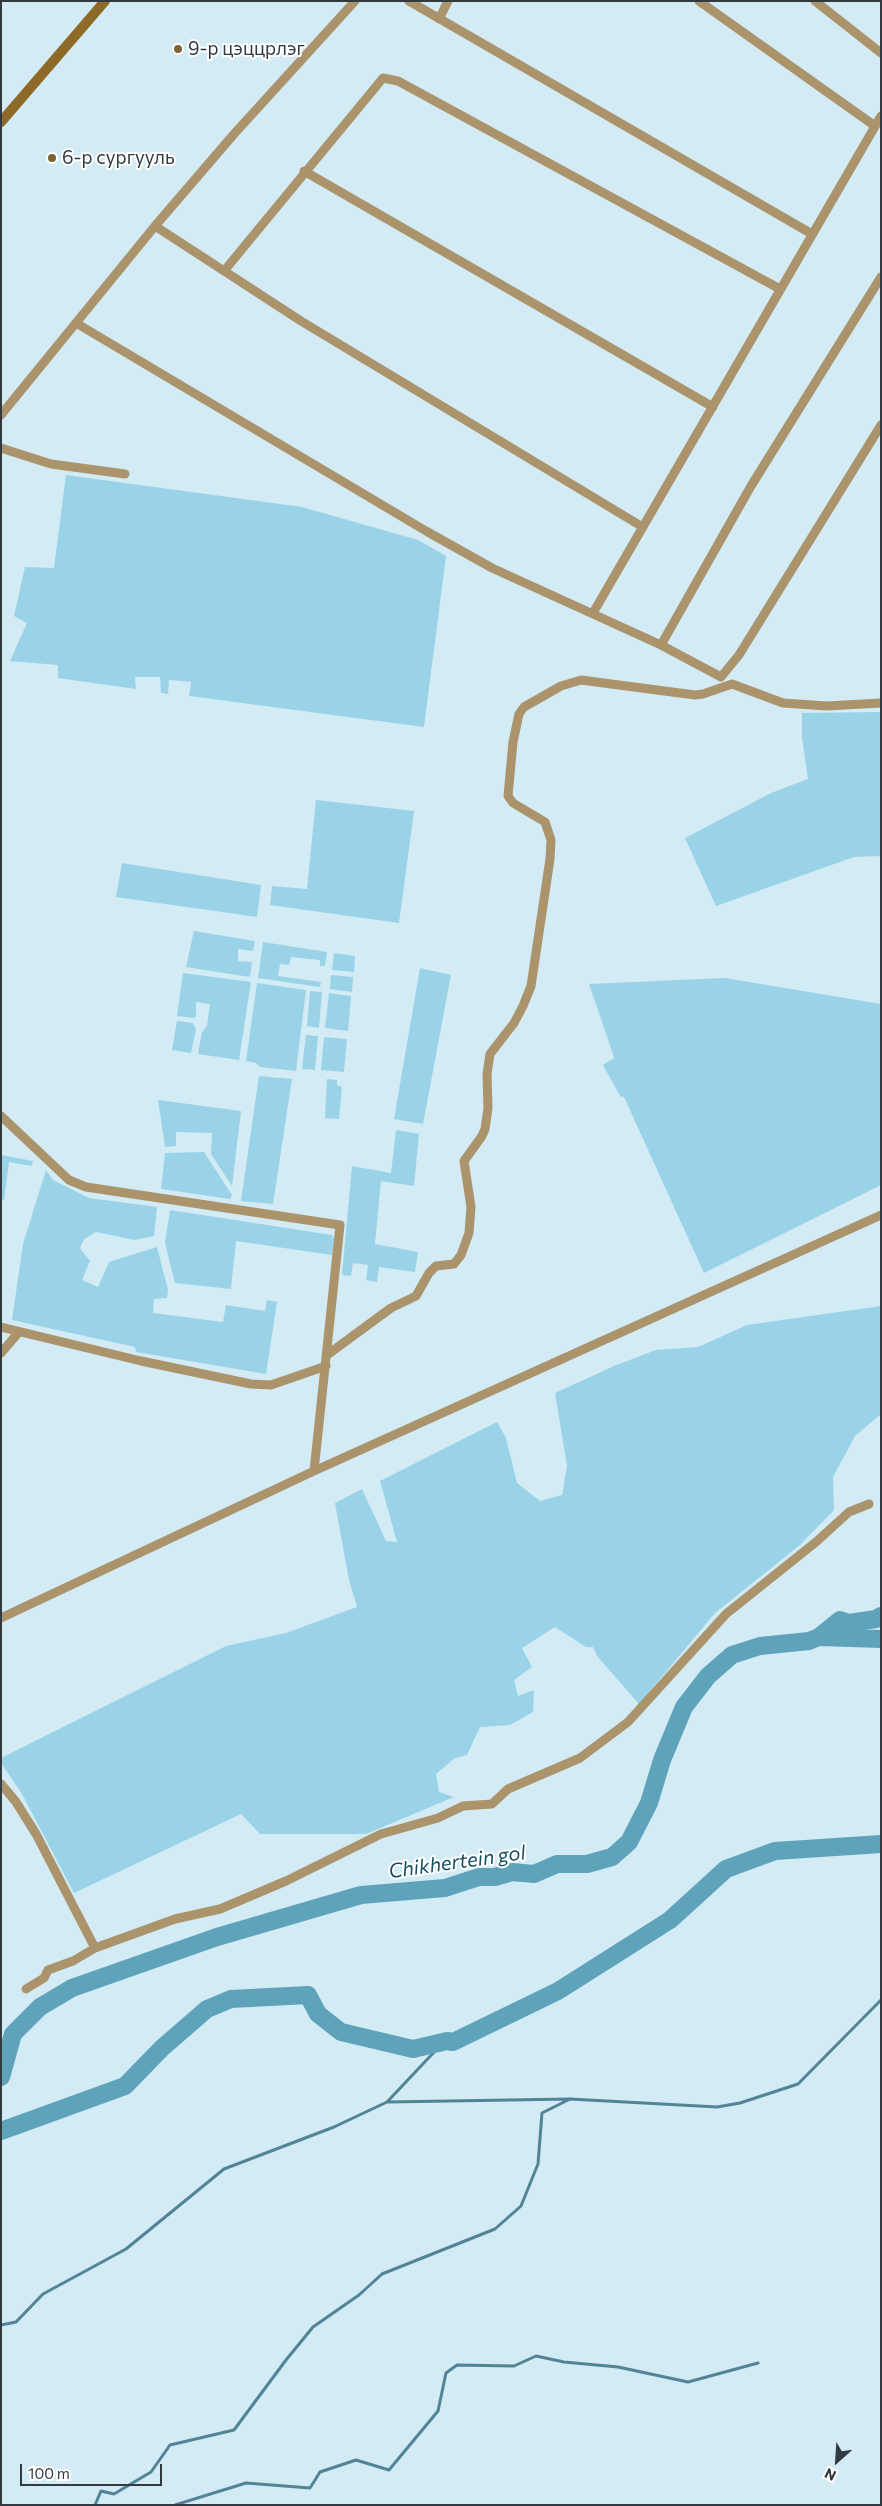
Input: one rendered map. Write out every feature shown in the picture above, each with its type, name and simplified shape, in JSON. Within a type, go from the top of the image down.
[{"type":"main road","points":[[1,122],[105,1]]},
{"type":"street","points":[[1,414],[155,226],[234,134],[355,1]]},
{"type":"street","points":[[409,1],[812,234]]},
{"type":"street","points":[[439,19],[448,1]]},
{"type":"street","points":[[699,1],[875,126]]},
{"type":"street","points":[[815,1],[881,53]]},
{"type":"street","points":[[224,271],[304,171],[383,78],[398,80],[780,290]]},
{"type":"street","points":[[593,613],[641,526],[713,407],[881,116]]},
{"type":"street","points":[[304,171],[713,407]]},
{"type":"street","points":[[155,226],[301,321],[641,526]]},
{"type":"street","points":[[661,645],[751,486],[881,277]]},
{"type":"street","points":[[76,324],[492,568],[661,645],[732,684],[783,703],[826,706],[881,703]]},
{"type":"street","points":[[721,677],[739,656],[881,425]]},
{"type":"street","points":[[1,448],[51,464],[125,474]]},
{"type":"street","points":[[327,1355],[391,1308],[416,1296],[429,1273],[436,1266],[454,1264],[461,1255],[469,1233],[471,1208],[464,1161],[485,1129],[488,1108],[487,1074],[490,1054],[524,1006],[531,986],[550,859],[551,840],[545,822],[513,803],[508,796],[513,742],[519,714],[524,707],[536,698],[561,686],[581,680],[695,695],[732,684]]},
{"type":"street","points":[[1,1116],[69,1180],[86,1187],[340,1225],[314,1470]]},
{"type":"street","points":[[1,1618],[314,1470],[881,1215]]},
{"type":"street","points":[[1,1327],[141,1362],[251,1384],[270,1385],[326,1366]]},
{"type":"street","points":[[1,1353],[19,1332]]},
{"type":"street","points":[[26,1989],[44,1978],[48,1970],[73,1961],[96,1948],[175,1918],[220,1909],[286,1882],[381,1834],[438,1818],[463,1806],[492,1804],[508,1789],[580,1758],[628,1722],[726,1614],[816,1542],[849,1512],[869,1504]]},
{"type":"street","points":[[1,1784],[36,1834],[96,1948]]},
{"type":"shaded area","points":[[66,475],[302,507],[418,540],[446,556],[424,727],[189,696],[191,682],[169,680],[168,694],[161,693],[160,677],[135,677],[136,689],[58,678],[58,665],[10,661],[27,623],[14,616],[25,567],[54,568]]},
{"type":"shaded area","points":[[881,712],[881,856],[854,857],[716,906],[685,838],[771,793],[808,779],[802,738],[802,713]]},
{"type":"shaded area","points":[[316,800],[414,811],[399,923],[270,905],[272,886],[307,889]]},
{"type":"shaded area","points":[[122,863],[261,885],[257,917],[116,897]]},
{"type":"shaded area","points":[[194,931],[255,941],[253,951],[238,949],[238,961],[252,962],[250,977],[186,967]]},
{"type":"shaded area","points":[[263,942],[327,952],[325,966],[320,966],[320,960],[291,957],[289,965],[280,964],[278,976],[321,982],[320,987],[258,978]]},
{"type":"shaded area","points":[[334,953],[355,956],[354,972],[332,970]]},
{"type":"shaded area","points":[[420,968],[451,975],[423,1124],[394,1119]]},
{"type":"shaded area","points":[[183,973],[251,982],[239,1060],[198,1054],[202,1032],[207,1026],[210,1004],[196,1002],[196,1016],[194,1018],[177,1016]]},
{"type":"shaded area","points":[[331,975],[353,977],[352,992],[330,989]]},
{"type":"shaded area","points":[[725,978],[881,1004],[881,1185],[704,1273],[624,1097],[620,1096],[603,1065],[614,1058],[589,984]]},
{"type":"shaded area","points":[[257,983],[306,990],[296,1071],[260,1067],[256,1063],[246,1061]]},
{"type":"shaded area","points":[[310,991],[322,992],[319,1028],[307,1026]]},
{"type":"shaded area","points":[[329,993],[351,996],[348,1031],[325,1028]]},
{"type":"shaded area","points":[[177,1021],[193,1023],[196,1029],[191,1053],[172,1050]]},
{"type":"shaded area","points":[[306,1035],[318,1036],[315,1070],[302,1069]]},
{"type":"shaded area","points":[[324,1037],[347,1039],[344,1072],[321,1070]]},
{"type":"shaded area","points":[[259,1076],[292,1079],[273,1204],[241,1201]]},
{"type":"shaded area","points":[[327,1079],[337,1080],[337,1085],[342,1087],[339,1119],[325,1118]]},
{"type":"shaded area","points":[[158,1100],[241,1111],[232,1186],[211,1154],[212,1133],[176,1132],[176,1146],[165,1147]]},
{"type":"shaded area","points":[[396,1130],[419,1134],[414,1186],[381,1181],[375,1244],[418,1252],[415,1272],[379,1267],[377,1282],[366,1280],[368,1265],[353,1263],[351,1276],[342,1275],[352,1166],[391,1173]]},
{"type":"shaded area","points":[[204,1152],[232,1195],[230,1199],[161,1189],[165,1153]]},
{"type":"shaded area","points":[[1,1155],[33,1161],[32,1166],[9,1162],[4,1200],[1,1200]]},
{"type":"shaded area","points":[[46,1170],[53,1180],[89,1198],[157,1207],[154,1236],[135,1240],[96,1232],[84,1239],[80,1248],[90,1261],[82,1280],[98,1287],[109,1262],[157,1247],[168,1290],[167,1298],[154,1299],[153,1313],[223,1322],[226,1305],[265,1311],[267,1300],[277,1302],[266,1374],[136,1352],[135,1347],[12,1320],[23,1244]]},
{"type":"shaded area","points":[[170,1210],[332,1235],[334,1239],[332,1255],[236,1241],[231,1289],[175,1283],[165,1243]]},
{"type":"shaded area","points":[[881,1306],[881,1414],[855,1436],[833,1477],[834,1510],[800,1545],[715,1613],[639,1704],[597,1656],[593,1647],[586,1647],[555,1627],[522,1648],[532,1667],[514,1680],[518,1696],[534,1690],[533,1712],[510,1725],[480,1727],[467,1755],[455,1758],[436,1774],[439,1792],[454,1797],[366,1834],[260,1834],[241,1814],[74,1893],[22,1794],[1,1763],[1,1758],[226,1646],[286,1633],[357,1607],[349,1580],[335,1503],[362,1489],[386,1541],[397,1542],[380,1481],[497,1422],[506,1438],[517,1483],[540,1501],[562,1495],[567,1466],[555,1393],[614,1366],[656,1350],[698,1347],[747,1325]]},
{"type":"waterway","name":"Chikhertein gol","points":[[1,2077],[13,2034],[40,2007],[72,1988],[217,1937],[361,1895],[445,1888],[479,1877],[495,1877],[512,1872],[534,1874],[557,1864],[587,1864],[612,1857],[629,1842],[649,1803],[662,1760],[684,1707],[708,1676],[732,1655],[760,1646],[809,1641],[819,1637],[840,1620],[849,1623],[876,1619],[881,1616]]},
{"type":"waterway","points":[[819,1637],[881,1639]]},
{"type":"waterway","points":[[1,2131],[125,2086],[162,2048],[207,2009],[231,1999],[308,1995],[318,2014],[341,2032],[413,2049],[447,2041],[453,2042],[558,1991],[670,1920],[726,1869],[775,1851],[881,1844]]},
{"type":"waterway","points":[[388,2102],[570,2099],[717,2107],[740,2103],[798,2084],[881,2000]]},
{"type":"waterway","points":[[1,2325],[16,2322],[43,2294],[126,2249],[224,2169],[334,2127],[387,2102],[437,2049],[453,2042]]},
{"type":"waterway","points":[[95,2505],[101,2491],[114,2494],[151,2472],[170,2445],[234,2430],[313,2327],[359,2295],[382,2274],[495,2229],[521,2206],[538,2164],[542,2113],[570,2099]]},
{"type":"waterway","points":[[175,2505],[246,2483],[310,2488],[320,2472],[356,2460],[389,2470],[438,2411],[446,2373],[457,2365],[514,2366],[536,2356],[564,2362],[618,2367],[688,2382],[758,2363]]},
{"type":"place","name":"9-р цэццрлэг","points":[[178,49]]},
{"type":"place","name":"6-р сургууль","points":[[52,158]]}]
